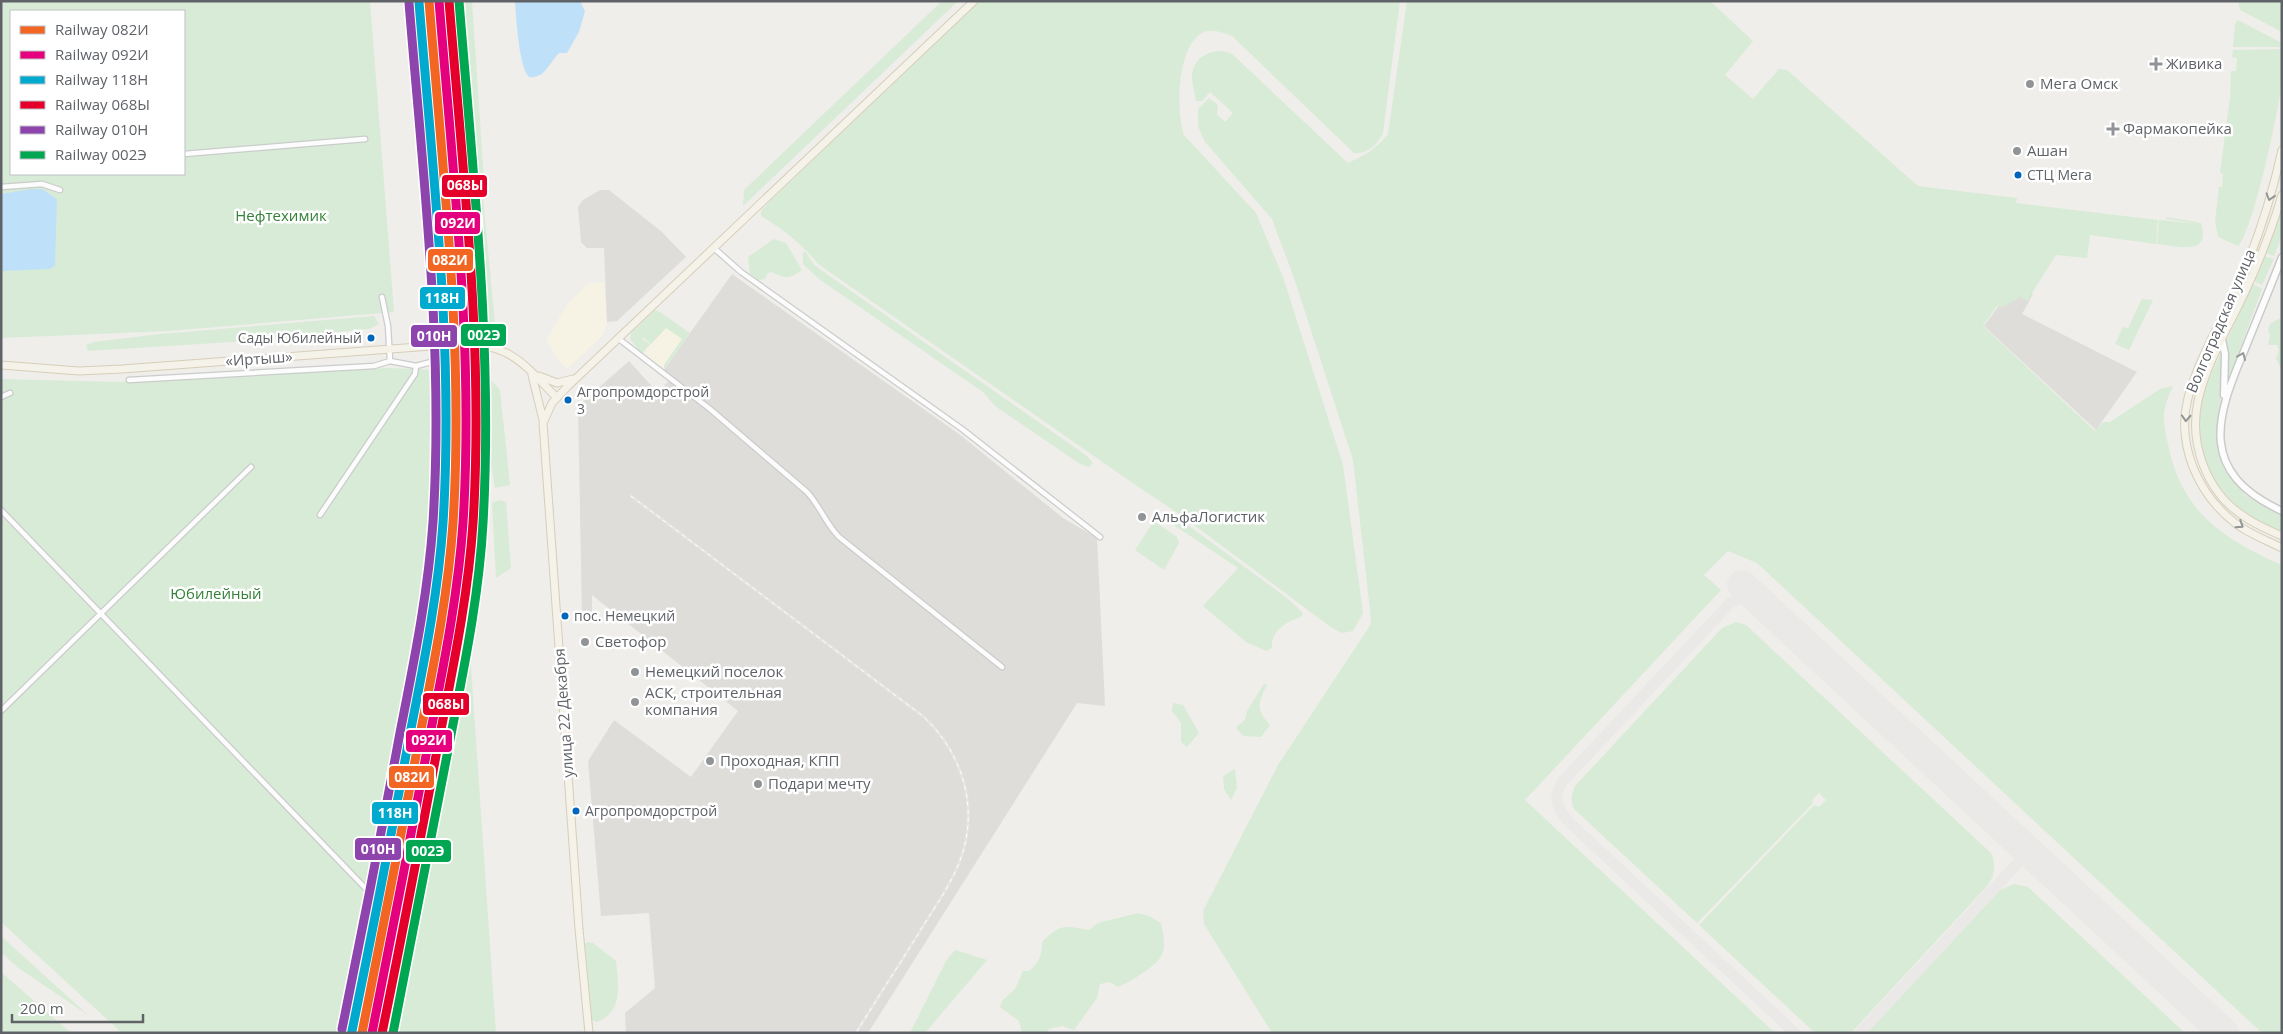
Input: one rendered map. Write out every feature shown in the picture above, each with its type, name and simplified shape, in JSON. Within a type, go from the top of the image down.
[{"type":"main road","points":[[543,423],[547,411],[578,376],[974,1]]},
{"type":"main road","name":"Волгоградская улица","points":[[2282,150],[2273,188],[2248,260],[2193,381],[2188,400],[2185,437],[2190,459],[2206,492],[2224,514],[2236,524],[2282,548]]},
{"type":"main road","name":"Волгоградская улица","points":[[2282,195],[2257,263],[2202,385],[2196,416],[2199,451],[2204,469],[2215,488],[2240,514],[2282,536]]},
{"type":"main road","points":[[2276,215],[2282,204]]},
{"type":"main road","name":"Волгоградская улица","points":[[2282,257],[2224,401],[2219,434],[2228,467],[2248,492],[2282,511]]},
{"type":"main road","points":[[2222,340],[2225,354],[2224,401]]},
{"type":"main road","name":"«Иртыш»","points":[[1,366],[42,370],[114,370],[481,344],[509,353],[529,369],[557,398]]},
{"type":"main road","points":[[529,369],[541,378],[557,383],[578,376]]},
{"type":"main road","name":"улица 22 Декабря","points":[[529,369],[537,388],[543,423],[580,938],[589,1033]]},
{"type":"street","points":[[185,154],[365,139]]},
{"type":"street","points":[[1,187],[42,184],[60,190]]},
{"type":"street","points":[[715,248],[748,277],[962,429],[1100,536]]},
{"type":"street","points":[[2248,260],[2257,263]]},
{"type":"street","points":[[382,297],[388,326],[390,362]]},
{"type":"street","points":[[619,339],[710,408],[807,492],[818,506],[830,528],[839,537],[1002,667]]},
{"type":"street","points":[[129,380],[374,366],[390,362],[416,366],[435,361],[442,363],[445,368],[450,401],[449,496],[445,519],[443,565],[433,629],[351,1033]]},
{"type":"street","points":[[320,515],[415,374],[416,366]]},
{"type":"street","points":[[1,396],[10,393]]},
{"type":"street","points":[[1,710],[251,467]]},
{"type":"street","points":[[1,510],[370,892],[380,897]]},
{"type":"street","points":[[372,1033],[376,1024],[439,658]]},
{"type":"street","points":[[380,995],[394,989],[403,900]]},
{"type":"street","points":[[376,1024],[392,1024],[393,1033]]},
{"type":"shaded area","points":[[600,190],[609,190],[662,232],[686,257],[617,321],[607,322],[604,248],[587,248],[581,242],[578,207],[583,200]]},
{"type":"shaded area","points":[[732,274],[959,434],[1063,518],[1097,538],[1105,706],[1077,703],[868,1033],[626,1033],[625,1013],[655,988],[649,913],[601,916],[588,761],[614,720],[691,777],[738,711],[592,595],[592,616],[582,616],[578,406],[629,361],[657,392],[669,381],[661,374]]},
{"type":"shaded area","points":[[604,282],[607,322],[603,335],[567,369],[556,357],[546,340],[568,303],[589,283]]},
{"type":"shaded area","points":[[2016,282],[2033,294],[2022,314],[2137,372],[2096,430],[1984,326]]},
{"type":"shaded area","points":[[666,327],[683,340],[664,369],[642,354]]},
{"type":"green space","name":"Нефтехимик","points":[[1,1],[370,1],[394,312],[169,331],[1,338]]},
{"type":"green space","points":[[455,1],[472,1],[484,180],[480,184],[469,185]]},
{"type":"green space","points":[[942,1],[958,1],[743,206],[744,190]]},
{"type":"green space","points":[[979,1],[1400,1],[1383,133],[1375,145],[1364,152],[1354,153],[1228,34],[1207,31],[1199,35],[1192,43],[1186,55],[1180,83],[1181,125],[1184,135],[1256,213],[1283,277],[1343,465],[1363,613],[1353,631],[1342,633],[1332,628],[1182,516],[818,264],[792,238],[761,216],[761,211],[770,201]]},
{"type":"green space","points":[[1407,1],[1710,1],[1753,41],[1725,75],[1753,99],[1779,69],[1787,70],[1918,186],[2017,198],[2016,203],[2158,220],[2156,244],[2090,235],[2087,258],[2056,255],[2027,301],[2021,297],[2002,307],[1997,306],[1983,326],[2095,431],[2103,422],[2110,422],[2160,389],[2173,386],[2164,411],[2164,424],[2169,449],[2185,491],[2209,522],[2242,545],[2282,565],[2282,1033],[2262,1033],[1757,563],[1728,551],[1704,575],[1721,590],[1525,800],[1775,1033],[1272,1033],[1204,924],[1203,911],[1278,765],[1371,624],[1370,610],[1353,460],[1294,278],[1272,219],[1205,142],[1198,126],[1198,109],[1209,98],[1218,105],[1217,114],[1225,122],[1233,113],[1210,92],[1202,101],[1196,101],[1192,77],[1193,70],[1200,58],[1219,51],[1232,54],[1348,163],[1370,151],[1388,134]]},
{"type":"green space","points":[[2238,1],[2282,1],[2282,32],[2240,10]]},
{"type":"green space","points":[[2238,20],[2282,43],[2282,47],[2233,47],[2235,24]]},
{"type":"green space","points":[[2282,49],[2282,80],[2271,140],[2251,218],[2238,246],[2218,237],[2215,221],[2219,187],[2222,187],[2223,174],[2220,173],[2230,97],[2231,71],[2236,71],[2237,58],[2232,57],[2233,50]]},
{"type":"green space","points":[[469,194],[483,197],[495,323],[485,325],[477,319],[464,198]]},
{"type":"green space","points":[[2282,208],[2282,220],[2279,223],[2282,224],[2282,236],[2274,256],[2265,253]]},
{"type":"green space","points":[[2166,217],[2201,223],[2203,234],[2201,241],[2191,247],[2157,244],[2159,220],[2199,224],[2166,219]]},
{"type":"green space","points":[[774,239],[786,243],[802,270],[787,277],[772,272],[768,273],[765,279],[759,280],[750,274],[748,257]]},
{"type":"green space","points":[[805,251],[814,265],[1087,456],[1093,463],[1089,467],[1080,464],[995,406],[983,392],[819,279],[803,264],[803,253]]},
{"type":"green space","points":[[2264,256],[2274,259],[2262,285],[2254,281]]},
{"type":"green space","points":[[2253,284],[2262,289],[2226,387],[2227,340]]},
{"type":"green space","points":[[2142,299],[2153,300],[2129,350],[2115,344],[2123,327],[2128,328]]},
{"type":"green space","points":[[655,310],[690,333],[664,369],[664,365],[682,339],[666,328],[651,344],[643,337],[642,339],[650,344],[642,354],[630,339],[631,333]]},
{"type":"green space","points":[[374,316],[379,324],[369,329],[248,341],[88,351],[86,345],[94,342],[160,334]]},
{"type":"green space","points":[[2282,317],[2282,371],[2276,358],[2279,351],[2277,345],[2268,345],[2270,335],[2268,331],[2270,324]]},
{"type":"green space","points":[[2222,350],[2221,399],[2216,435],[2219,452],[2225,469],[2246,496],[2282,514],[2282,532],[2251,517],[2235,505],[2216,483],[2204,457],[2199,428],[2202,400]]},
{"type":"green space","name":"Юбилейный","points":[[386,368],[443,370],[446,484],[440,497],[442,530],[428,628],[345,1033],[122,1033],[1,922],[1,379],[118,382]]},
{"type":"green space","points":[[492,381],[500,390],[510,485],[495,488],[485,425],[484,383]]},
{"type":"green space","points":[[500,500],[506,502],[511,568],[496,578],[492,503]]},
{"type":"green space","points":[[1171,516],[1177,517],[1287,598],[1303,613],[1301,617],[1290,621],[1280,628],[1274,636],[1272,648],[1266,651],[1246,642],[1203,606],[1238,568],[1165,519]]},
{"type":"green space","points":[[1154,521],[1177,537],[1179,543],[1164,570],[1135,550]]},
{"type":"green space","points":[[458,591],[466,594],[496,1033],[391,1033],[393,1010],[387,985],[407,842],[439,686],[454,593]]},
{"type":"green space","points":[[1736,622],[1746,625],[1991,853],[1993,857],[1993,873],[1988,885],[1851,1033],[1815,1033],[1699,925],[1814,805],[1819,807],[1826,800],[1819,793],[1812,800],[1813,803],[1697,923],[1575,810],[1572,804],[1575,786],[1722,628]]},
{"type":"green space","points":[[1264,684],[1267,684],[1260,701],[1260,710],[1270,725],[1261,737],[1244,736],[1237,730],[1237,726],[1245,720],[1247,711]]},
{"type":"green space","points":[[1173,703],[1183,705],[1199,733],[1187,747],[1181,742],[1181,723],[1172,711]]},
{"type":"green space","points":[[1235,769],[1237,788],[1231,800],[1224,789],[1223,776]]},
{"type":"green space","points":[[2014,884],[2028,887],[2185,1033],[1865,1033],[1996,892]]},
{"type":"green space","points":[[1138,913],[1149,916],[1161,923],[1164,945],[1160,958],[1146,971],[1118,987],[1110,982],[1100,984],[1097,998],[1074,1030],[1062,1026],[1049,1029],[1047,1033],[1022,1033],[1019,1021],[1000,1007],[1002,1001],[1015,989],[1023,971],[1029,971],[1038,962],[1041,955],[1042,942],[1058,929],[1068,927],[1089,930],[1098,923]]},
{"type":"green space","points":[[1,936],[88,1015],[17,967],[1,952]]},
{"type":"green space","points":[[587,942],[593,943],[616,961],[618,988],[615,1004],[612,1011],[606,1017],[597,1022],[592,1020],[585,944]]},
{"type":"green space","points":[[955,950],[987,960],[925,1033],[910,1033],[946,961]]},
{"type":"green space","points":[[1,972],[71,1033],[1,1033]]},
{"type":"water","points":[[515,1],[580,1],[585,11],[579,32],[567,53],[559,53],[539,76],[529,77],[523,64]]},
{"type":"water","points":[[42,189],[57,199],[55,266],[49,269],[2,271],[1,194]]},
{"type":"taxiway","points":[[1760,601],[1745,597],[1731,602],[1563,781],[1558,792],[1557,802],[1561,812],[1569,822],[1795,1033]]},
{"type":"taxiway","points":[[1860,1033],[2029,851]]},
{"type":"runway","points":[[1742,585],[2224,1033]]},
{"type":"railway","points":[[631,496],[924,717],[938,732],[958,766],[968,804],[968,824],[959,863],[945,891],[856,1033]]},
{"type":"rail line","name":"082И","points":[[362,1033],[435,659],[448,578],[453,523],[456,458],[454,327],[446,197],[429,1]]},
{"type":"rail line","name":"092И","points":[[372,1033],[445,659],[458,578],[463,523],[466,458],[464,327],[456,197],[439,1]]},
{"type":"rail line","name":"068Ы","points":[[382,1033],[459,635],[473,523],[476,458],[474,327],[466,197],[449,1]]},
{"type":"rail line","name":"002Э","points":[[393,1033],[470,635],[483,523],[485,458],[483,327],[480,262],[459,1]]},
{"type":"rail line","name":"118Н","points":[[352,1031],[425,658],[438,577],[443,523],[446,458],[444,327],[436,197],[419,2]]},
{"type":"rail line","name":"010Н","points":[[342,1029],[415,657],[428,576],[433,522],[436,457],[434,327],[426,197],[409,3]]},
{"type":"place","name":"Живика","points":[[2156,64]]},
{"type":"place","name":"Мега Омск","points":[[2030,84]]},
{"type":"place","name":"Фармакопейка","points":[[2113,129]]},
{"type":"place","name":"Ашан","points":[[2017,151]]},
{"type":"place","name":"СТЦ Мега","points":[[2018,175]]},
{"type":"place","name":"Сады Юбилейный","points":[[371,338]]},
{"type":"place","name":"Агропромдорстрой 3","points":[[568,400]]},
{"type":"place","name":"АльфаЛогистик","points":[[1142,517]]},
{"type":"place","name":"пос. Немецкий","points":[[565,616]]},
{"type":"place","name":"Светофор","points":[[585,642]]},
{"type":"place","name":"Немецкий поселок","points":[[635,672]]},
{"type":"place","name":"АСК, строительная компания","points":[[635,702]]},
{"type":"place","name":"Проходная, КПП","points":[[710,761]]},
{"type":"place","name":"Подари мечту","points":[[758,784]]},
{"type":"place","name":"Агропромдорстрой","points":[[576,811]]}]
